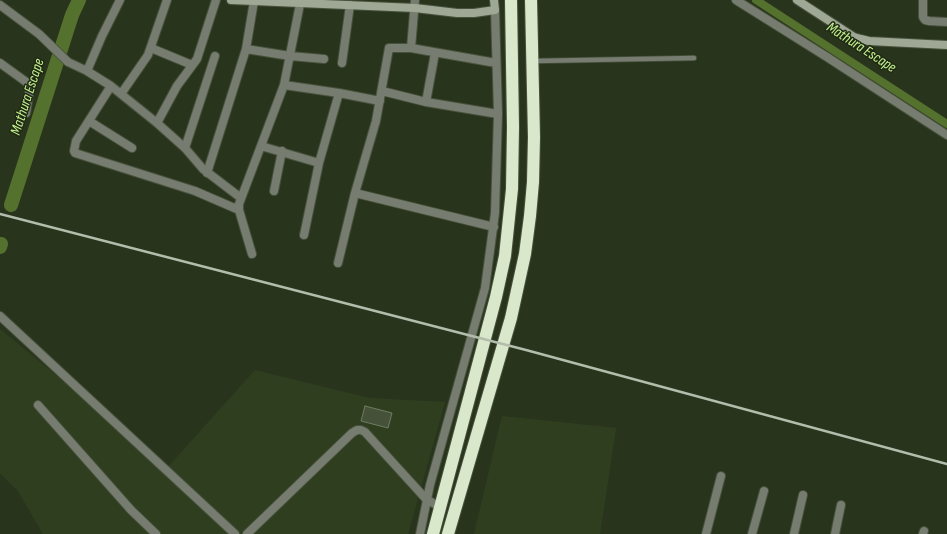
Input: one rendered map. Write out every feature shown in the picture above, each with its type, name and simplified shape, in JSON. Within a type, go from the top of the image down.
[{"type":"highway","points":[[433,534],[494,304],[505,256],[512,188],[513,127],[511,0]]},
{"type":"highway","points":[[448,534],[511,318],[525,254],[533,182],[534,137],[531,0]]},
{"type":"street","points":[[87,71],[120,0]]},
{"type":"street","points":[[121,94],[151,48],[167,0]]},
{"type":"street","points":[[157,123],[177,86],[198,59],[216,0]]},
{"type":"street","points":[[231,0],[300,4],[330,2],[350,5],[415,4],[457,12],[474,13],[495,10]]},
{"type":"street","points":[[420,534],[426,499],[485,288],[494,227],[498,114],[494,0]]},
{"type":"street","points":[[736,0],[947,135]]},
{"type":"street","points":[[797,0],[861,40],[947,45]]},
{"type":"street","points":[[923,0],[923,17],[926,20],[947,22]]},
{"type":"street","points":[[207,173],[246,49],[254,1]]},
{"type":"street","points":[[252,254],[239,210],[241,198],[284,85],[300,4]]},
{"type":"street","points":[[411,48],[415,4]]},
{"type":"street","points":[[342,63],[350,5]]},
{"type":"street","points":[[0,6],[39,34],[68,62],[87,71],[111,86],[157,123],[184,148],[207,173],[241,198]]},
{"type":"street","points":[[151,48],[192,65]]},
{"type":"street","points":[[338,263],[355,193],[374,128],[389,48],[411,48],[496,63]]},
{"type":"street","points":[[246,49],[290,56],[324,59]]},
{"type":"street","points":[[426,102],[435,53]]},
{"type":"street","points":[[184,148],[215,56]]},
{"type":"street","points":[[0,62],[29,84],[30,88],[26,113]]},
{"type":"street","points":[[284,85],[380,101]]},
{"type":"street","points":[[111,86],[76,141],[75,153],[195,191],[239,210]]},
{"type":"street","points":[[382,91],[426,102],[498,114]]},
{"type":"street","points":[[304,235],[319,163],[339,94]]},
{"type":"street","points":[[89,120],[132,148]]},
{"type":"street","points":[[261,146],[319,163]]},
{"type":"street","points":[[274,191],[282,151]]},
{"type":"street","points":[[355,193],[494,227]]},
{"type":"street","points":[[0,316],[235,534]]},
{"type":"street","points":[[38,405],[131,510],[156,534]]},
{"type":"street","points":[[247,534],[352,433],[357,430],[365,432],[426,499],[440,507]]},
{"type":"street","points":[[706,534],[721,476]]},
{"type":"street","points":[[752,534],[764,492]]},
{"type":"street","points":[[794,534],[803,495]]},
{"type":"street","points":[[835,534],[841,505]]},
{"type":"lane","points":[[532,61],[694,58]]},
{"type":"shaded area","points":[[0,329],[168,467],[255,370],[369,398],[445,402],[408,534],[43,534],[18,491],[0,473]]},
{"type":"shaded area","points":[[502,416],[616,428],[600,534],[474,534]]},
{"type":"building","points":[[365,406],[392,413],[388,428],[361,421]]},
{"type":"waterway","name":"Mathura Escape","points":[[11,205],[72,15],[79,0]]},
{"type":"waterway","name":"Mathura Escape","points":[[756,0],[947,124]]},
{"type":"railway","points":[[0,214],[526,350],[947,464]]}]
